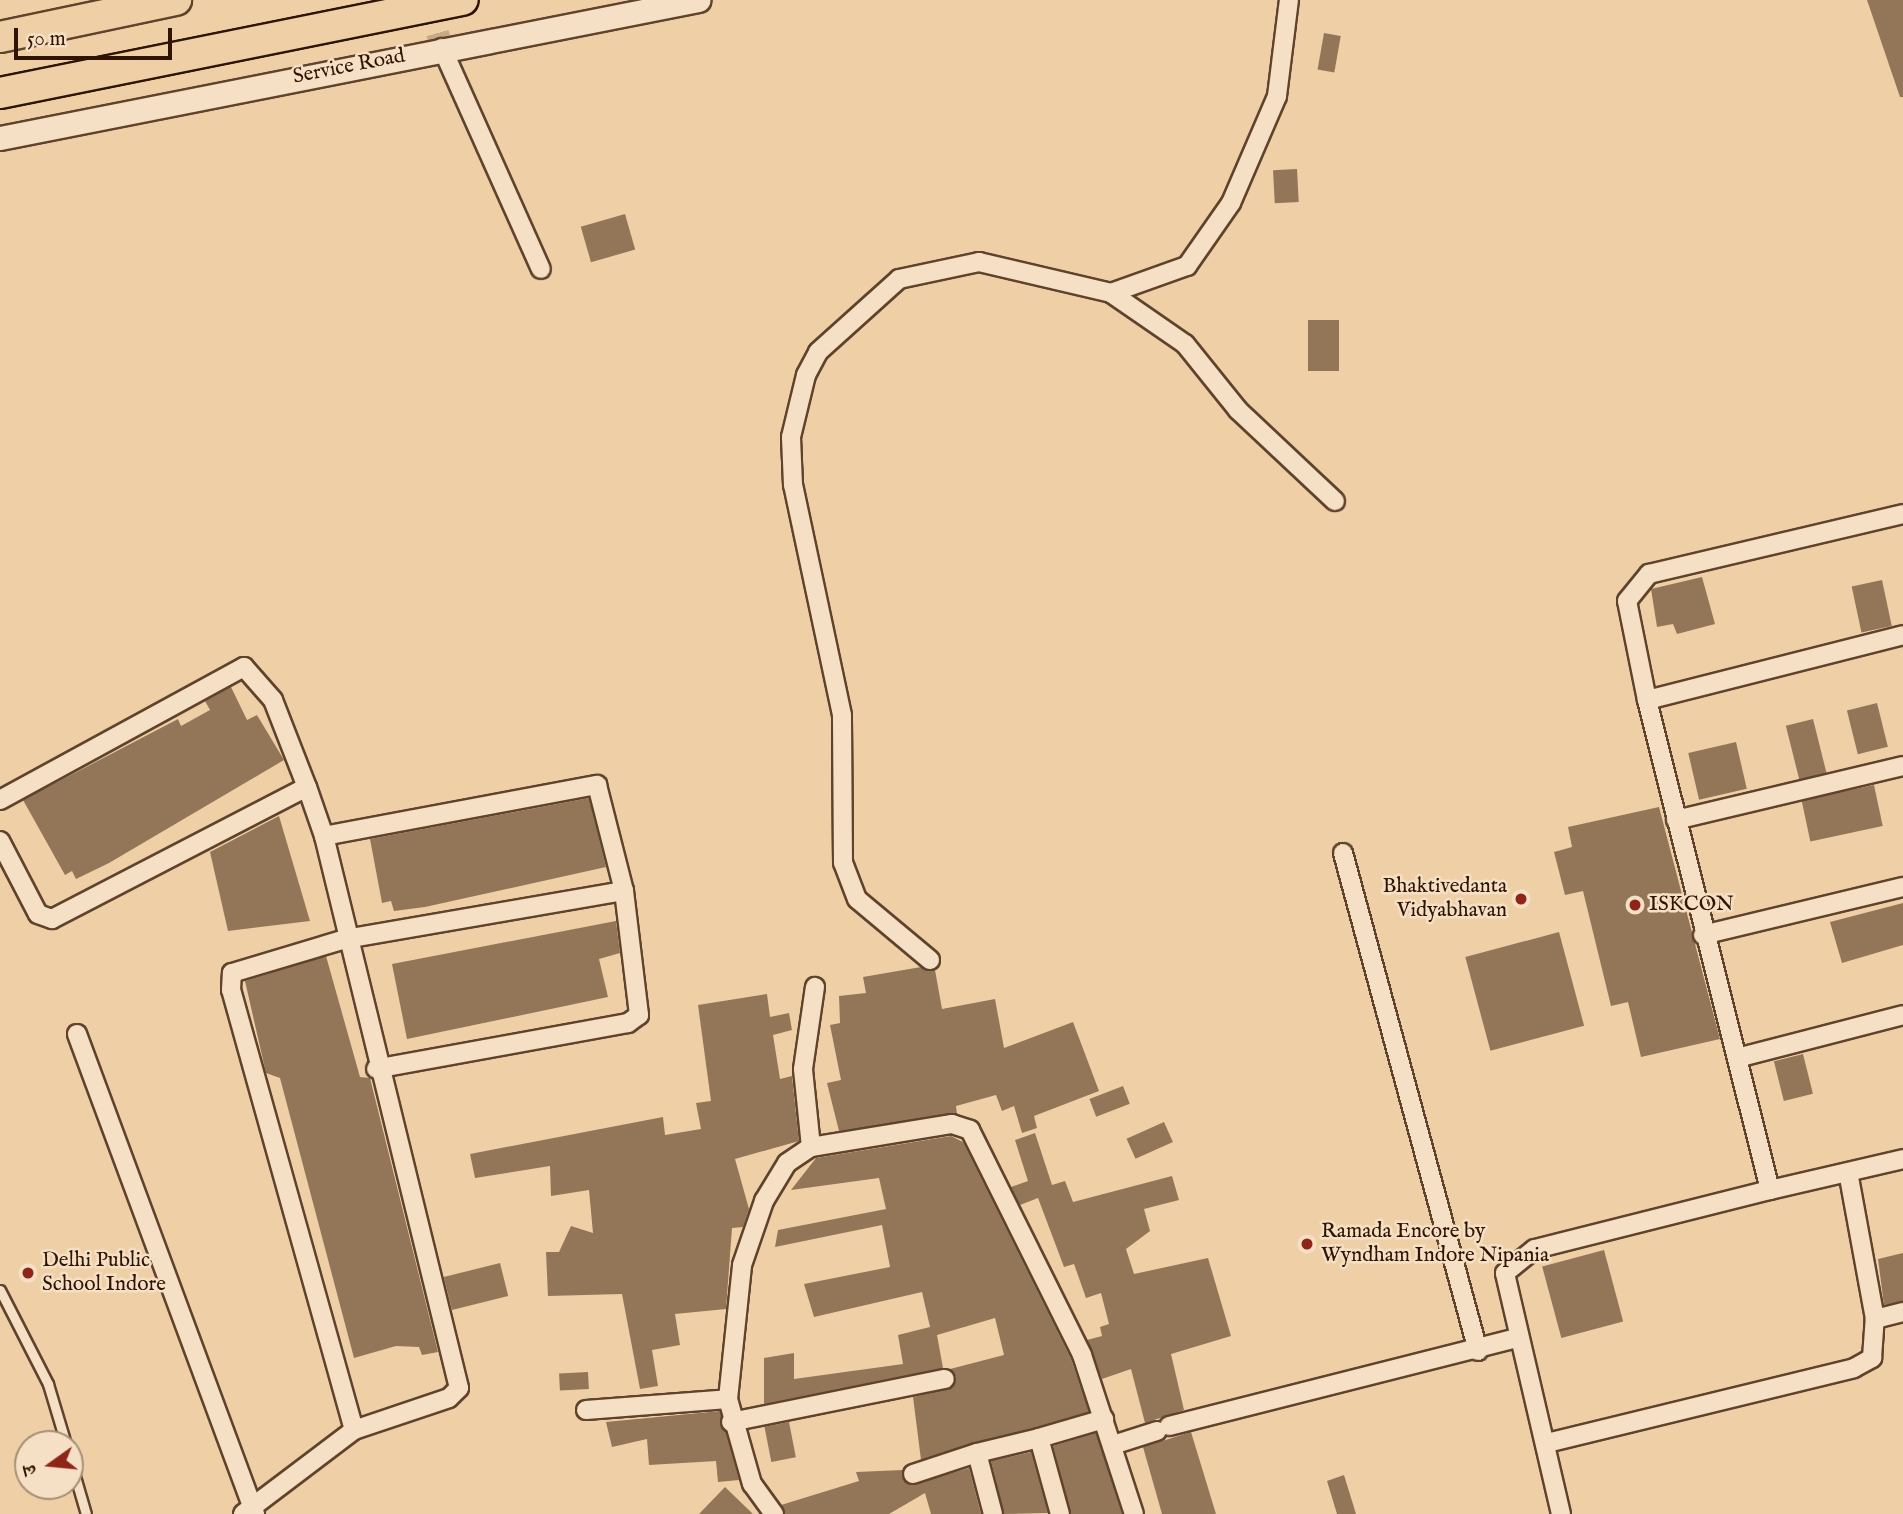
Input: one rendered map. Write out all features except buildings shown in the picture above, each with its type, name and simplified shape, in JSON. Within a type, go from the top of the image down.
[{"type":"highway","points":[[0,37],[176,0]]},
{"type":"highway","points":[[0,93],[463,0]]},
{"type":"street","name":"Service Road","points":[[0,138],[442,48],[698,0]]},
{"type":"street","points":[[1111,293],[1187,266],[1231,203],[1277,96],[1289,0]]},
{"type":"street","points":[[442,48],[541,269]]},
{"type":"street","points":[[930,960],[857,899],[843,863],[842,715],[793,485],[791,437],[806,375],[818,352],[899,279],[979,262],[1111,293],[1185,344],[1238,410],[1335,501]]},
{"type":"street","points":[[1770,1190],[1703,935],[1647,700],[1627,601],[1649,573],[1903,514]]},
{"type":"street","points":[[1647,700],[1903,635]]},
{"type":"street","points":[[0,800],[244,667],[273,700],[324,836],[376,1069],[459,1388],[449,1398],[354,1430],[250,1512],[76,1034]]},
{"type":"street","points":[[1676,820],[1903,766]]},
{"type":"street","points":[[324,836],[592,782],[601,789],[624,891],[642,1008],[634,1021],[376,1069]]},
{"type":"street","points":[[0,841],[38,914],[52,919],[307,787]]},
{"type":"street","points":[[1343,853],[1478,1351]]},
{"type":"street","points":[[1703,935],[1903,887]]},
{"type":"street","points":[[354,1430],[230,981],[241,966],[345,939],[624,891]]},
{"type":"street","points":[[811,1147],[803,1069],[815,988]]},
{"type":"street","points":[[1737,1058],[1903,1015]]},
{"type":"street","points":[[774,1514],[752,1484],[731,1422],[728,1399],[742,1265],[764,1201],[787,1163],[811,1147],[952,1124],[970,1130],[1082,1355],[1134,1514]]},
{"type":"street","points":[[1561,1514],[1547,1443],[1518,1338],[1505,1273],[1515,1260],[1535,1249],[1903,1159]]},
{"type":"street","points":[[1547,1443],[1854,1368],[1876,1350],[1875,1319],[1848,1172]]},
{"type":"street","points":[[1875,1319],[1903,1312]]},
{"type":"street","points":[[1113,1445],[1163,1428],[1478,1351],[1518,1338]]},
{"type":"street","points":[[731,1422],[945,1379]]},
{"type":"street","points":[[586,1410],[728,1399]]},
{"type":"street","points":[[913,1474],[977,1453],[1104,1419]]},
{"type":"street","points":[[1039,1438],[1060,1514]]},
{"type":"street","points":[[977,1453],[993,1514]]},
{"type":"lane","points":[[0,1290],[48,1384],[62,1430]]},
{"type":"tunnel","points":[[428,0],[442,48]]},
{"type":"place","name":"Bhaktivedanta Vidyabhavan","points":[[1521,899]]},
{"type":"place","name":"ISKCON","points":[[1635,905]]},
{"type":"place","name":"Ramada Encore by Wyndham Indore Nipania","points":[[1307,1244]]},
{"type":"place","name":"Delhi Public School Indore","points":[[28,1273]]}]
